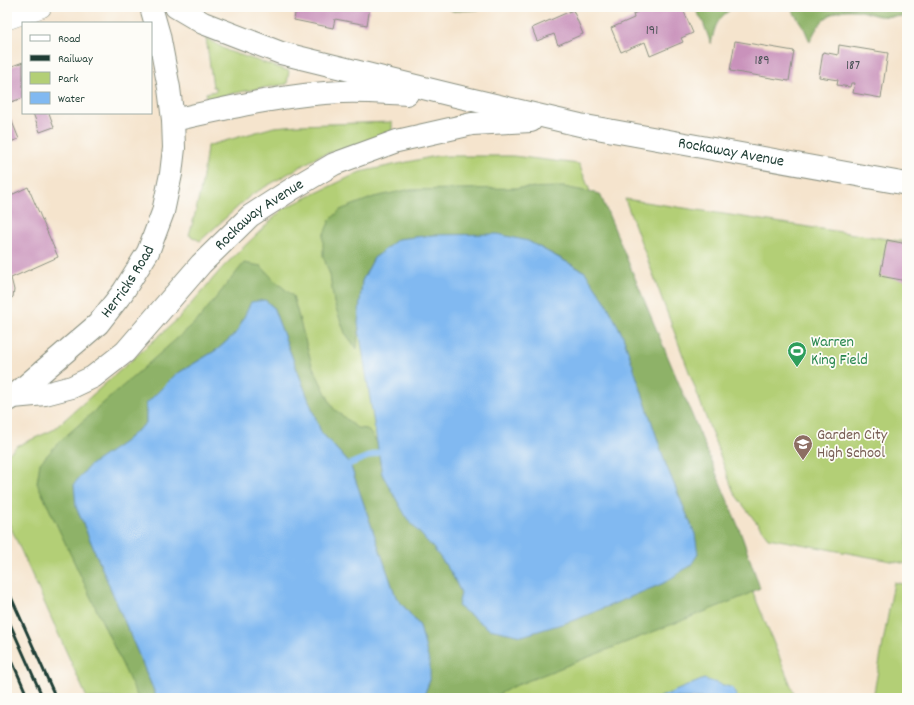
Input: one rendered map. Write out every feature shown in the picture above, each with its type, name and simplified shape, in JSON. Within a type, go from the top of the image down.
[{"type":"main road","name":"Herricks Road","points":[[10,399],[98,324],[123,292],[148,252],[163,212],[171,174],[174,148],[173,120],[162,50],[151,7]]},
{"type":"main road","name":"Rockaway Avenue","points":[[176,7],[203,23],[281,53],[452,96],[580,125],[907,184]]},
{"type":"main road","name":"Rockaway Avenue","points":[[173,120],[290,97],[343,92],[452,96]]},
{"type":"main road","name":"Rockaway Avenue","points":[[10,399],[45,394],[72,387],[94,377],[126,352],[201,264],[250,216],[334,164],[397,141],[472,124],[556,119]]},
{"type":"street","points":[[7,19],[41,7]]},
{"type":"green space","points":[[446,7],[494,7],[489,9],[453,11]]},
{"type":"green space","points":[[694,7],[734,7],[718,22],[711,44],[703,22]]},
{"type":"green space","points":[[790,7],[907,7],[907,17],[879,16],[860,11],[842,10],[829,16],[823,21],[810,42],[804,28]]},
{"type":"green space","points":[[206,38],[228,51],[289,71],[287,84],[209,99],[206,93],[216,91],[216,87],[213,87]]},
{"type":"green space","points":[[392,122],[392,134],[319,156],[251,195],[200,241],[189,235],[200,191],[207,146],[274,127]]},
{"type":"green space","points":[[436,156],[513,156],[579,164],[796,698],[87,698],[7,519],[7,455],[17,446],[53,430],[178,319],[223,267],[283,209],[360,172]]},
{"type":"green space","points":[[564,187],[600,194],[739,528],[760,588],[742,597],[512,687],[492,698],[423,698],[430,680],[420,626],[396,597],[350,464],[321,432],[273,307],[265,300],[244,317],[237,332],[218,349],[175,375],[146,404],[146,423],[124,442],[76,507],[157,698],[138,698],[37,483],[40,463],[59,442],[198,320],[244,263],[261,266],[274,280],[293,296],[312,365],[333,408],[357,428],[367,429],[377,442],[382,474],[452,574],[461,593],[695,534],[666,465],[623,336],[605,301],[585,272],[528,241],[433,235],[399,239],[374,258],[362,281],[357,349],[345,333],[334,303],[330,275],[323,256],[323,236],[330,220],[340,210],[374,197],[407,190]]},
{"type":"green space","name":"Warren King Field","points":[[625,199],[907,242],[907,564],[768,538],[734,493]]},
{"type":"green space","points":[[894,582],[907,585],[907,698],[873,698]]},
{"type":"water","points":[[498,234],[528,241],[585,272],[605,301],[623,336],[666,465],[695,534],[698,554],[691,565],[664,583],[575,620],[522,636],[489,629],[458,606],[461,593],[452,574],[434,549],[408,520],[382,474],[358,323],[362,281],[374,258],[398,239],[433,235]]},
{"type":"water","points":[[265,300],[273,307],[321,432],[350,464],[396,597],[420,626],[430,665],[430,680],[423,698],[157,698],[76,507],[74,484],[89,466],[124,442],[146,423],[146,404],[175,375],[218,349],[237,332],[251,302]]},
{"type":"water","points":[[704,679],[733,688],[737,698],[658,698]]},
{"type":"building","points":[[296,7],[370,7],[367,25],[335,19],[333,28],[294,20]]},
{"type":"building","points":[[648,7],[682,7],[693,33],[681,38],[683,42],[650,56],[645,42],[621,52],[611,28],[634,18],[633,14]]},
{"type":"building","points":[[573,10],[583,34],[558,45],[554,34],[537,41],[532,28]]},
{"type":"building","points":[[735,41],[794,51],[789,81],[730,71]]},
{"type":"building","points":[[839,45],[888,53],[881,98],[853,93],[855,83],[851,83],[850,87],[837,85],[838,80],[819,77],[823,52],[838,55]]},
{"type":"building","points":[[22,62],[22,98],[11,102],[7,91],[7,68]]},
{"type":"building","points":[[33,114],[49,114],[54,127],[40,132]]},
{"type":"building","points":[[11,119],[19,139],[7,143],[7,120]]},
{"type":"building","points":[[28,187],[58,257],[11,278],[14,290],[13,297],[7,301],[7,197]]},
{"type":"building","points":[[887,240],[907,244],[907,281],[880,276]]},
{"type":"waterway","points":[[344,470],[350,464],[379,452]]},
{"type":"railway","points":[[7,588],[56,698]]},
{"type":"railway","points":[[7,617],[43,698]]},
{"type":"railway","points":[[7,649],[28,698]]},
{"type":"place","name":"Warren King Field","points":[[797,368]]},
{"type":"place","name":"Garden City High School","points":[[803,461]]}]
